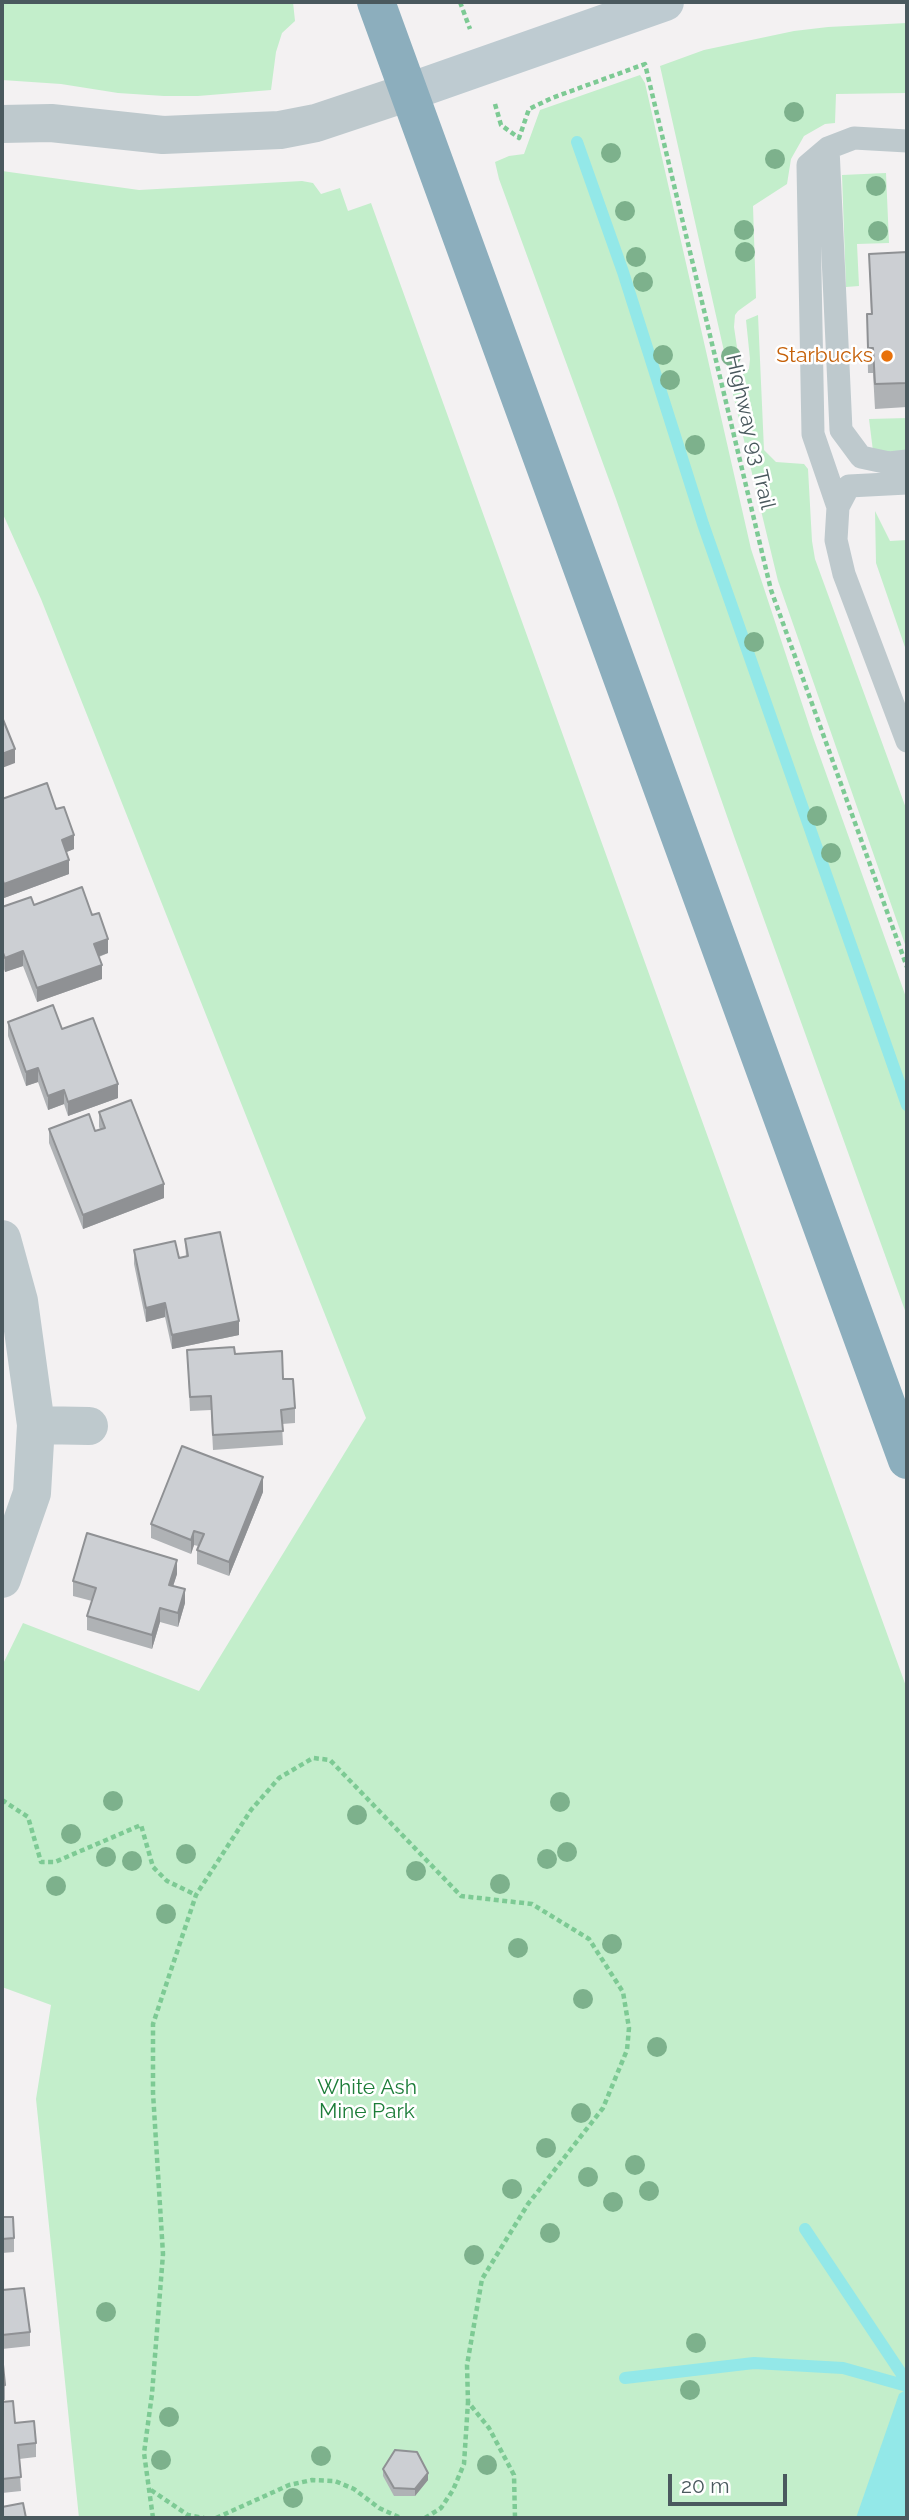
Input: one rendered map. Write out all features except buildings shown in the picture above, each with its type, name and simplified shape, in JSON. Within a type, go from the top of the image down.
[{"type":"highway","points":[[376,2],[907,1460]]},
{"type":"street","points":[[2,124],[51,123],[163,135],[280,130],[316,123],[665,2]]},
{"type":"street","points":[[2,1239],[19,1301],[36,1425],[32,1493],[2,1579]]},
{"type":"street","points":[[36,1425],[89,1426]]},
{"type":"lane","points":[[907,141],[854,138],[828,148],[808,165],[813,434],[838,507],[836,540],[845,574],[907,741]]},
{"type":"lane","points":[[828,148],[841,430],[861,457],[889,463],[907,461]]},
{"type":"lane","points":[[838,507],[849,486],[907,483]]},
{"type":"path","name":"Highway 93 Trail","points":[[501,125],[519,138],[529,110],[552,98],[645,64],[771,590],[907,967]]},
{"type":"path","points":[[153,2518],[144,2453],[152,2395],[163,2254],[153,2093],[153,2024],[196,1895],[251,1810],[279,1778],[313,1758],[330,1760],[461,1896],[532,1904],[589,1939],[623,1992],[629,2028],[627,2050],[603,2108],[528,2204],[482,2279],[467,2365],[468,2402],[464,2463],[453,2490],[441,2508],[425,2518]]},
{"type":"path","points":[[2,1800],[28,1817],[41,1862],[55,1862],[141,1825],[153,1867],[167,1881],[196,1895]]},
{"type":"path","points":[[468,2402],[489,2428],[514,2475],[515,2518]]},
{"type":"path","points":[[216,2518],[289,2484],[312,2480],[335,2481],[354,2489],[379,2508],[401,2518]]},
{"type":"path","points":[[150,2490],[188,2515],[204,2518]]},
{"type":"green space","points":[[2,2],[293,2],[295,21],[282,33],[276,52],[271,90],[164,96],[2,80]]},
{"type":"green space","points":[[907,23],[907,93],[836,94],[835,123],[825,124],[804,136],[791,159],[787,184],[753,206],[756,298],[735,315],[739,361],[736,366],[728,369],[660,66],[704,50],[794,31]]},
{"type":"green space","points":[[640,75],[645,83],[751,549],[813,737],[907,1000],[907,1316],[495,162],[524,154],[540,110]]},
{"type":"green space","name":"White Ash Mine Park","points":[[2,171],[139,190],[302,181],[313,183],[321,194],[340,188],[348,211],[371,203],[907,1689],[907,2518],[79,2518],[36,2099],[51,2005],[2,1987],[2,1666],[23,1623],[199,1691],[366,1418],[41,599],[2,512]]},
{"type":"green space","points":[[886,173],[889,243],[857,244],[859,286],[846,287],[842,175]]},
{"type":"green space","points":[[758,315],[764,450],[776,462],[804,464],[808,469],[815,559],[907,811],[907,950],[778,581],[730,382],[749,369],[746,320]]},
{"type":"green space","points":[[907,418],[907,450],[900,453],[873,451],[869,419]]},
{"type":"green space","points":[[875,511],[890,541],[907,540],[907,653],[876,563]]},
{"type":"water","points":[[907,2389],[907,2518],[856,2518],[899,2394]]},
{"type":"waterway","points":[[577,142],[623,272],[703,524],[907,1105]]},
{"type":"waterway","points":[[805,2229],[907,2382]]},
{"type":"waterway","points":[[625,2378],[754,2363],[843,2368],[907,2386]]},
{"type":"place","name":"Starbucks","points":[[887,356]]}]
